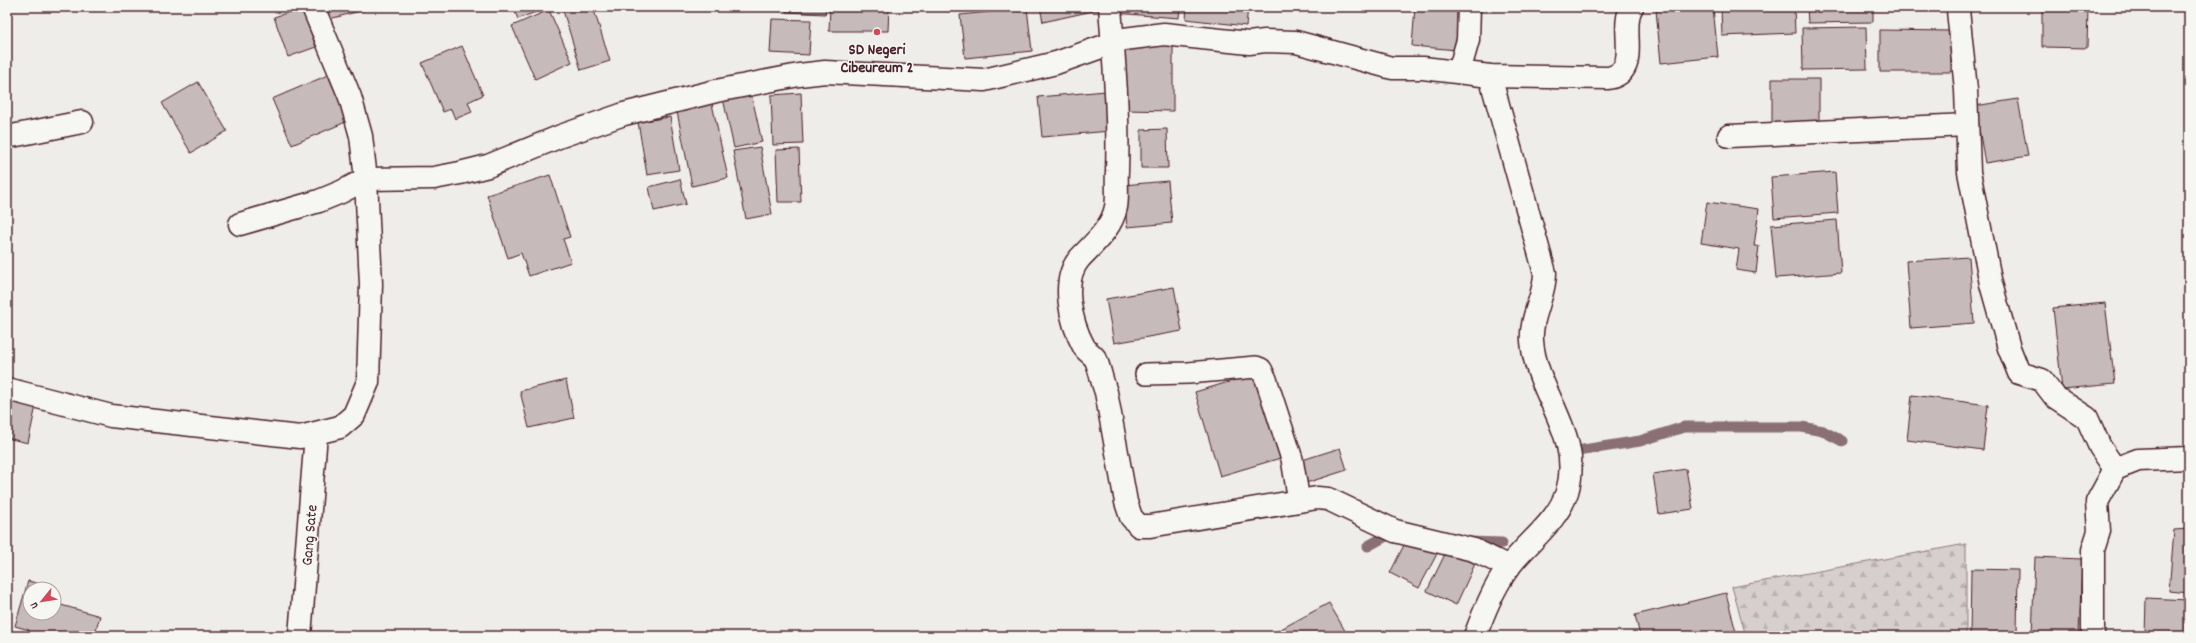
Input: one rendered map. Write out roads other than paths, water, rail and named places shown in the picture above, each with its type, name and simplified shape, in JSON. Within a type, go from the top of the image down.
[{"type":"street","points":[[7,390],[110,416],[300,437],[316,434],[340,426],[354,415],[368,382],[371,284],[366,179],[361,136],[350,97],[313,7]]},
{"type":"street","points":[[1110,7],[1113,42],[1117,152],[1116,205],[1112,220],[1105,232],[1076,262],[1070,275],[1069,294],[1077,331],[1085,347],[1096,359],[1106,392],[1123,487],[1131,517],[1140,526],[1150,526],[1299,501],[1328,499],[1395,531],[1474,550],[1509,567]]},
{"type":"street","points":[[1460,72],[1468,40],[1469,7]]},
{"type":"street","points":[[240,224],[319,201],[366,179],[434,178],[488,166],[561,136],[624,114],[716,91],[799,75],[842,73],[984,80],[1056,63],[1113,42],[1144,35],[1164,34],[1249,43],[1265,41],[1296,42],[1392,68],[1423,68],[1490,76],[1613,77],[1624,68],[1628,60],[1628,17],[1632,7]]},
{"type":"street","points":[[1960,7],[1958,10],[1966,90],[1969,172],[1991,284],[2009,348],[2019,372],[2042,380],[2055,398],[2087,418],[2100,447],[2115,469]]},
{"type":"street","points":[[1475,636],[1491,596],[1509,567],[1558,512],[1569,479],[1570,452],[1564,428],[1535,357],[1532,340],[1533,320],[1542,293],[1545,273],[1490,76]]},
{"type":"street","points":[[7,137],[82,122]]},
{"type":"street","points":[[1729,136],[1967,125]]},
{"type":"street","name":"Gang Sate","points":[[300,636],[316,434]]},
{"type":"street","points":[[2093,636],[2093,550],[2098,531],[2097,502],[2115,469],[2138,460],[2189,458]]},
{"type":"lane","points":[[1146,374],[1188,373],[1256,367],[1261,369],[1266,379],[1292,459],[1299,501]]},
{"type":"waterway","points":[[1577,451],[1640,441],[1684,427],[1802,427],[1823,431],[1842,441]]},
{"type":"waterway","points":[[1368,546],[1388,535],[1396,534]]},
{"type":"waterway","points":[[1469,542],[1502,543]]},
{"type":"place","name":"SD Negeri Cibeureum 2","points":[[877,32]]}]
